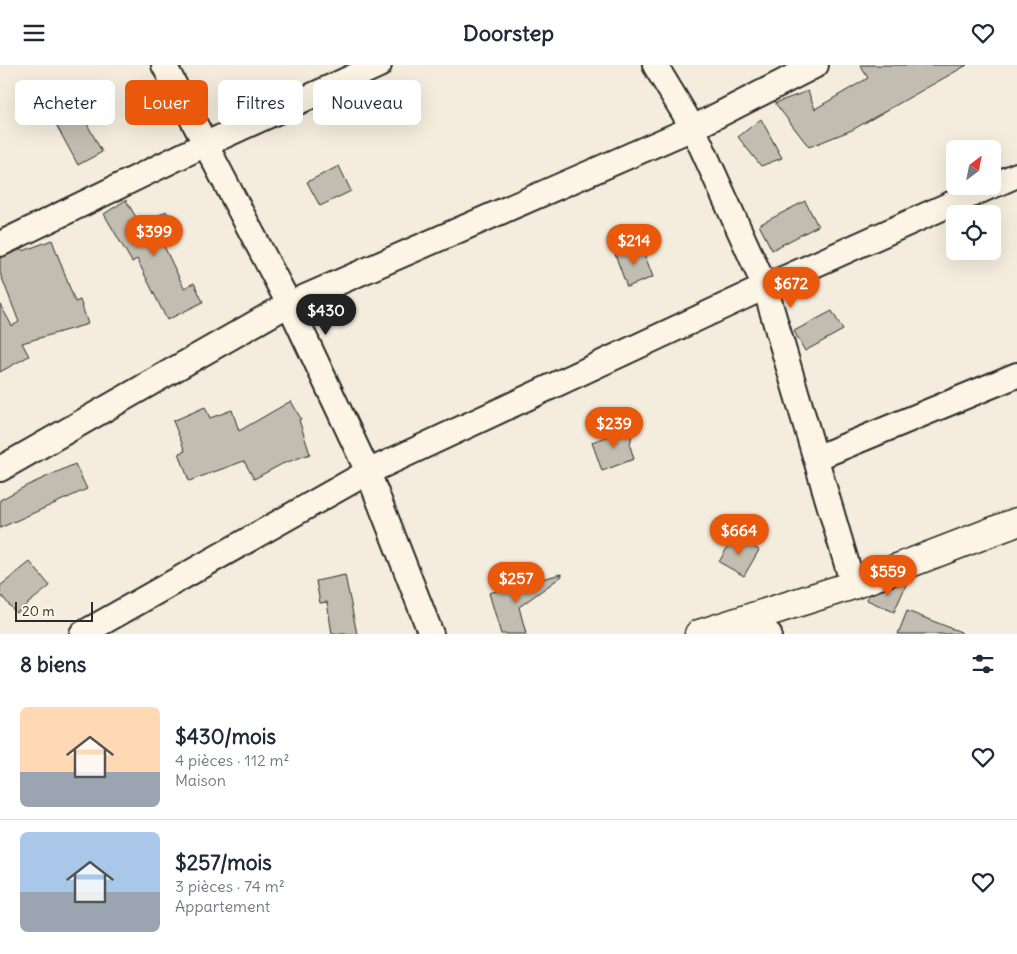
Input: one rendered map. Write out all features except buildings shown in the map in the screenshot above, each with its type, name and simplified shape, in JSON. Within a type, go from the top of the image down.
[{"type":"street","points":[[164,65],[289,304],[368,472],[430,634]]},
{"type":"street","points":[[0,244],[206,144],[379,65]]},
{"type":"street","points":[[655,65],[692,128],[765,287],[853,585]]},
{"type":"street","points":[[0,469],[289,304],[692,128],[816,65]]},
{"type":"street","points":[[1001,182],[1017,175]]},
{"type":"street","points":[[82,634],[368,472],[765,287],[972,195]]},
{"type":"street","points":[[816,458],[1017,375]]},
{"type":"street","points":[[699,634],[853,585],[1017,522]]},
{"type":"street","points":[[745,618],[768,634]]}]
